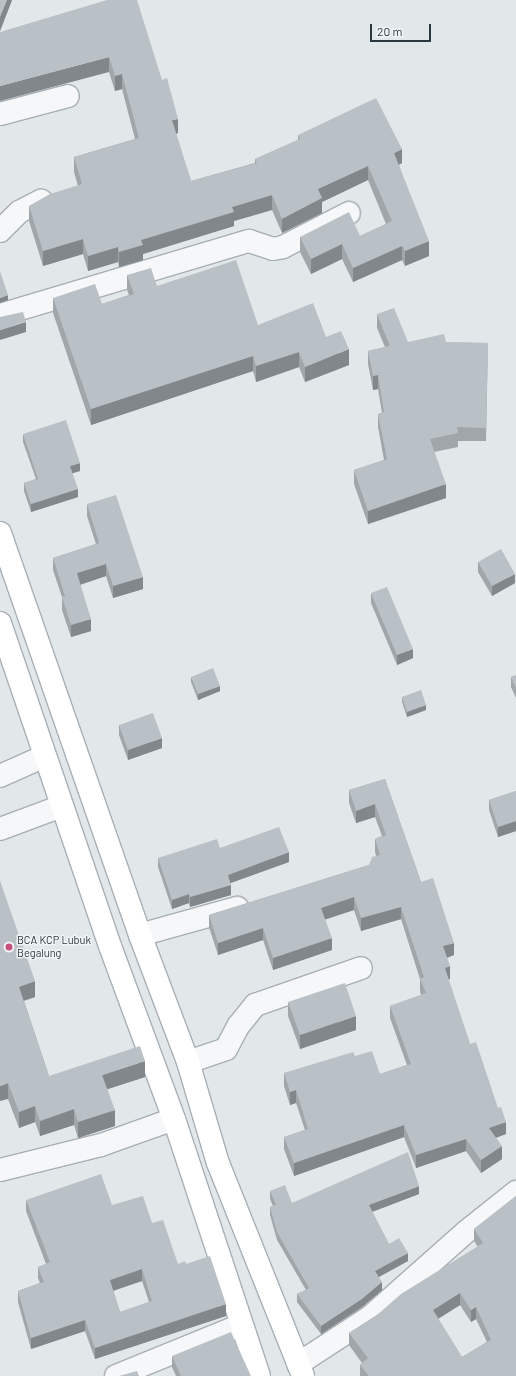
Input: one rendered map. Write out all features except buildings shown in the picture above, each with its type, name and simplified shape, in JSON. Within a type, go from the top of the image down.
[{"type":"highway","points":[[0,533],[140,935],[164,1002],[188,1062],[218,1163],[300,1370]]},
{"type":"highway","points":[[0,622],[62,806],[159,1075],[259,1376]]},
{"type":"street","points":[[0,114],[68,96]]},
{"type":"street","points":[[0,231],[19,212],[41,201]]},
{"type":"street","points":[[0,315],[249,242],[273,249],[283,247],[349,213]]},
{"type":"street","points":[[0,776],[45,756]]},
{"type":"street","points":[[0,829],[62,806]]},
{"type":"street","points":[[140,935],[254,902]]},
{"type":"street","points":[[188,1062],[226,1049],[238,1025],[255,1005],[361,968]]},
{"type":"street","points":[[0,1170],[101,1145],[174,1119]]},
{"type":"street","points":[[300,1370],[370,1317],[467,1231],[516,1192]]},
{"type":"street","points":[[116,1376],[241,1325]]},
{"type":"place","name":"BCA KCP Lubuk Begalung","points":[[9,947]]}]
